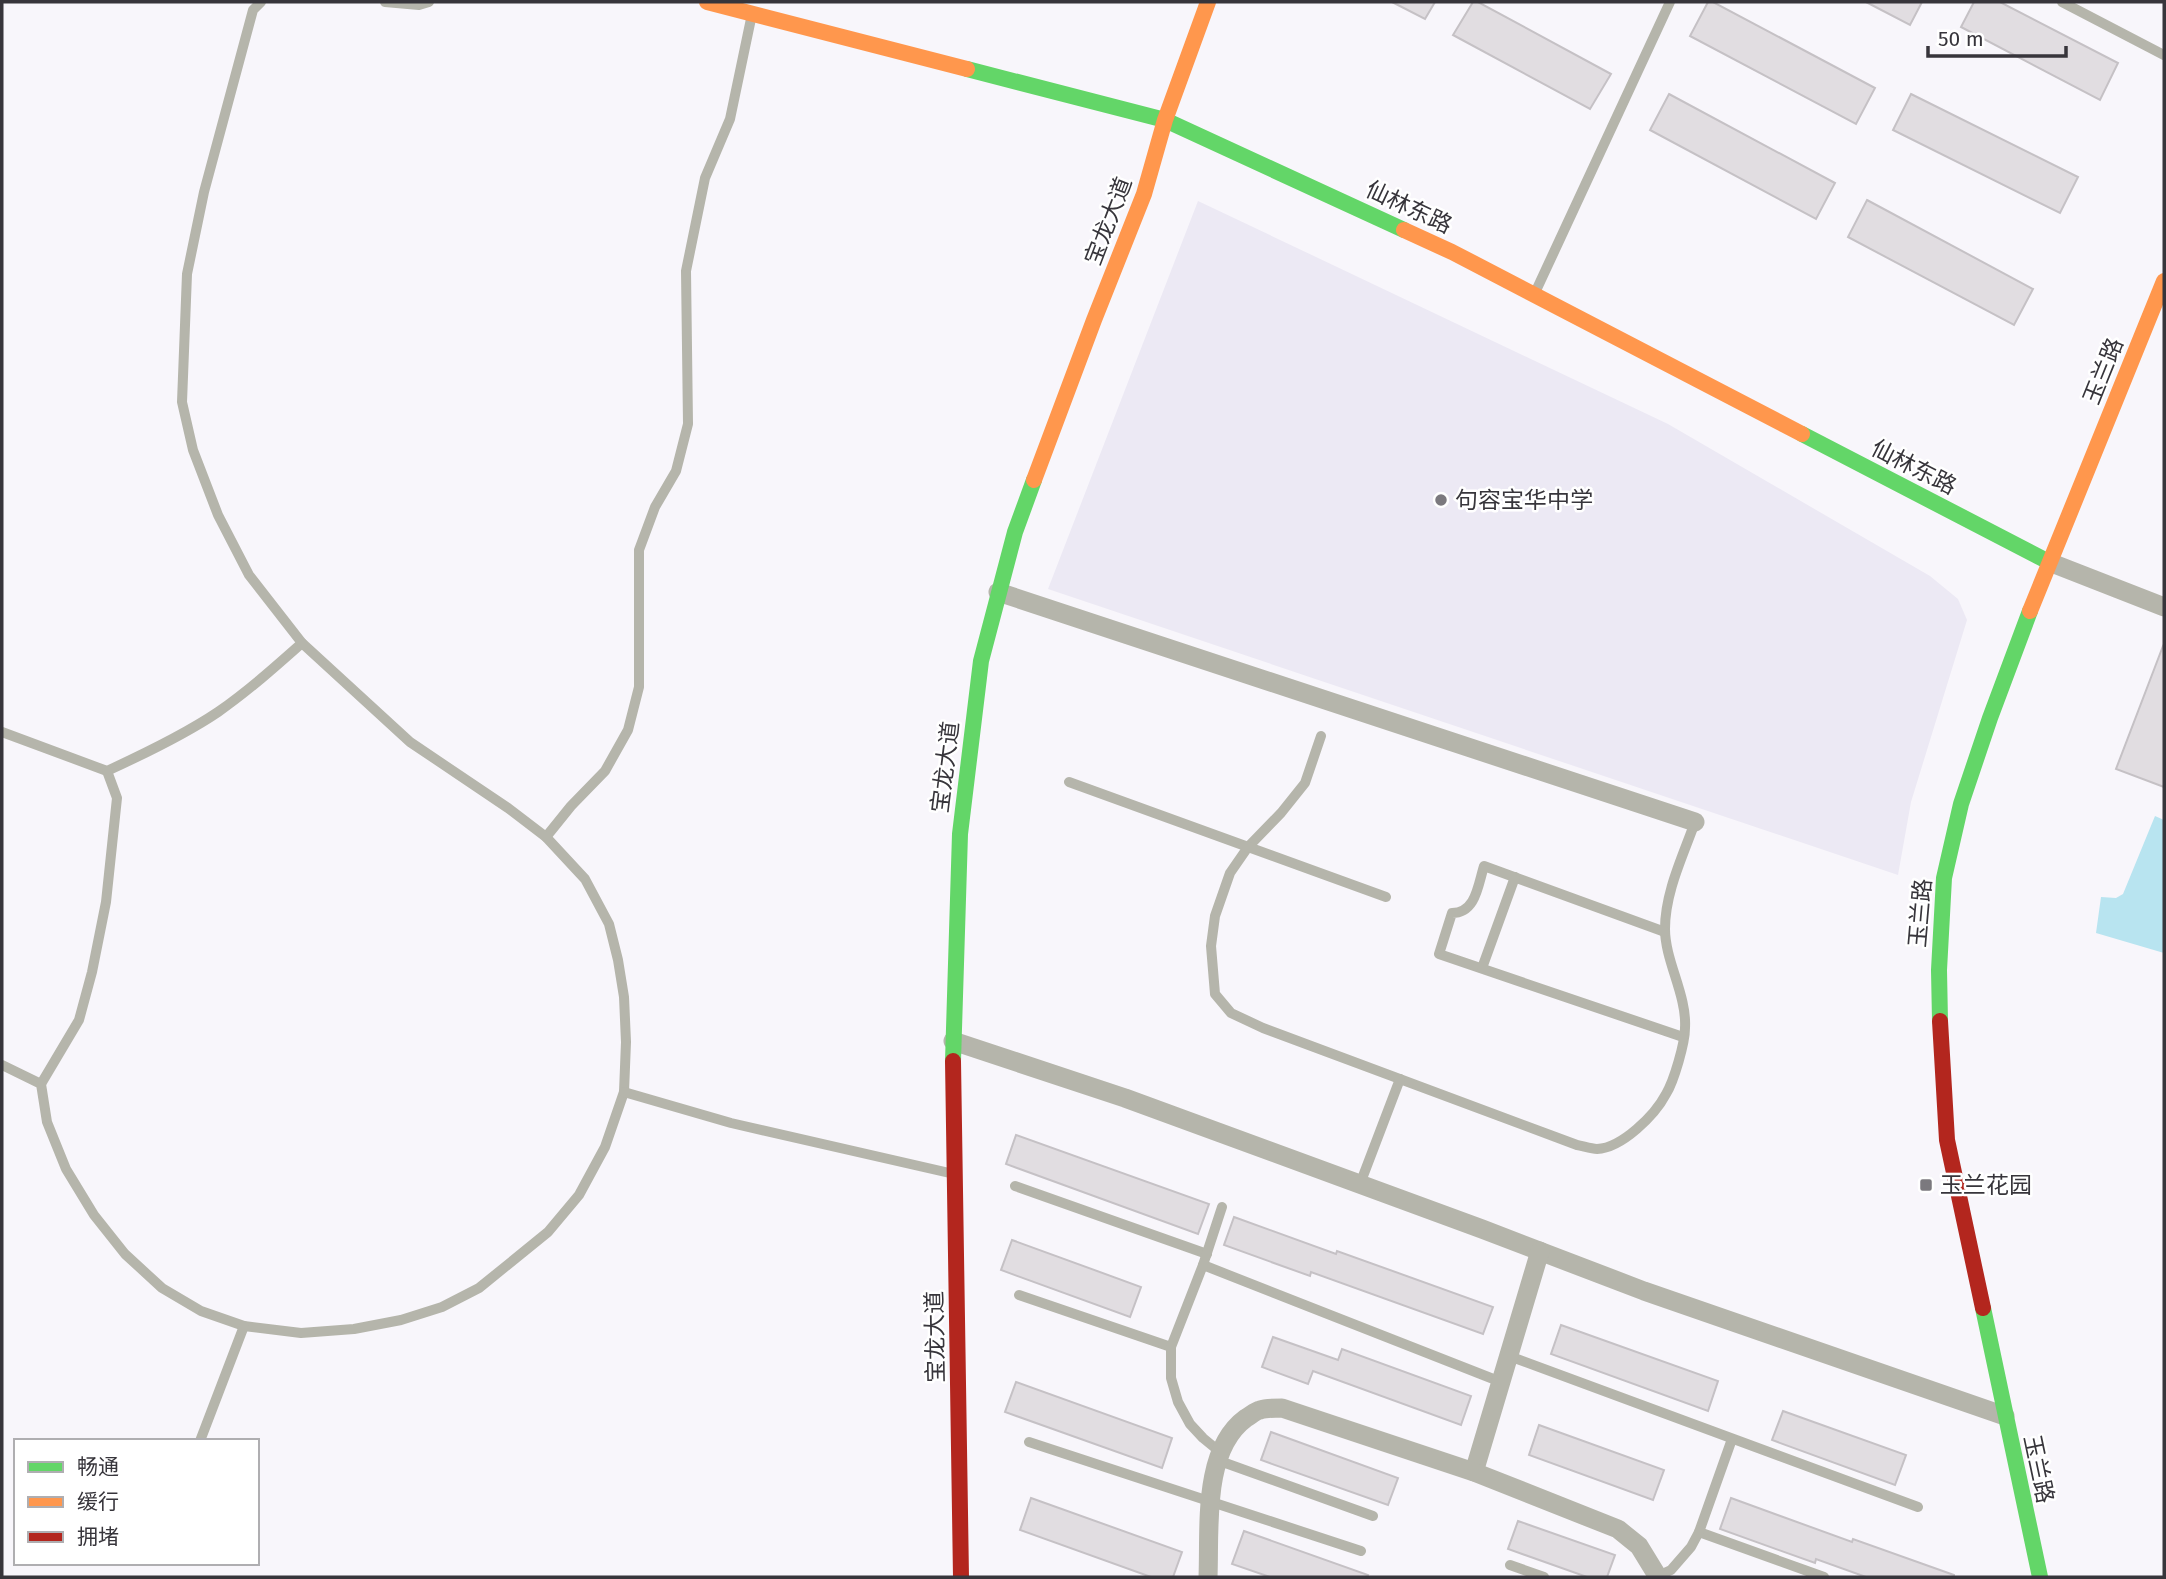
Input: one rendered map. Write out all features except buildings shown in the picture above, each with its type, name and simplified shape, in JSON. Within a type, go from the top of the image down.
[{"type":"street","name":"仙林东路","points":[[707,2],[1165,120],[1452,252],[2049,562]]},
{"type":"street","name":"宝龙大道","points":[[963,1577],[953,1041],[960,834],[981,661],[1015,532],[1144,194],[1165,120],[1208,2]]},
{"type":"street","name":"玉兰路","points":[[2040,1577],[1947,1140],[1941,1059],[1939,970],[1944,878],[1961,804],[1990,718],[2049,562],[2164,281]]},
{"type":"street","points":[[2049,562],[2164,607]]},
{"type":"street","points":[[999,592],[1695,822]]},
{"type":"street","points":[[953,1041],[1125,1098],[1810,1350],[2005,1416]]},
{"type":"street","points":[[1474,1472],[1540,1251]]},
{"type":"street","points":[[1208,1577],[1211,1502],[1218,1456],[1224,1442],[1239,1424],[1259,1410],[1282,1408],[1474,1472],[1618,1529],[1639,1546],[1658,1577]]},
{"type":"lane","points":[[107,771],[117,798],[106,902],[92,972],[79,1020],[41,1084],[47,1122],[66,1169],[94,1215],[125,1254],[162,1288],[201,1311],[244,1326],[301,1333],[354,1329],[401,1320],[442,1307],[479,1288],[548,1232],[579,1195],[605,1147],[624,1092],[624,997],[608,924],[585,879],[546,837],[410,741],[302,643],[249,575],[218,516],[193,450],[182,402],[187,274],[204,192],[228,100],[253,10],[261,2]]},
{"type":"lane","points":[[385,2],[419,5],[429,2]]},
{"type":"lane","points":[[1534,295],[1670,2]]},
{"type":"lane","points":[[2062,2],[2164,55]]},
{"type":"lane","points":[[546,837],[605,771],[628,730],[639,687],[639,550],[655,507],[676,471],[688,424],[686,271],[705,178],[730,119],[752,13]]},
{"type":"lane","points":[[2,732],[107,771],[215,713],[260,680],[302,643]]},
{"type":"lane","points":[[1321,736],[1305,783],[1248,847],[1230,873],[1215,916],[1210,946],[1215,994],[1231,1013],[1263,1028],[1596,1149],[1612,1146],[1627,1137],[1648,1117],[1666,1094],[1676,1069],[1685,1028],[1683,1005],[1665,932],[1666,903],[1695,822]]},
{"type":"lane","points":[[1069,782],[1386,897]]},
{"type":"lane","points":[[1665,932],[1483,866],[1473,902],[1467,910],[1452,913],[1439,954],[1683,1037]]},
{"type":"lane","points":[[1482,968],[1515,877]]},
{"type":"lane","points":[[2,1065],[41,1084]]},
{"type":"lane","points":[[1360,1184],[1400,1079]]},
{"type":"lane","points":[[624,1092],[731,1123],[955,1175]]},
{"type":"lane","points":[[1015,1186],[1206,1254]]},
{"type":"lane","points":[[1222,1207],[1171,1347],[1171,1378],[1178,1402],[1190,1424],[1218,1456],[1373,1516]]},
{"type":"lane","points":[[1203,1265],[1501,1381]]},
{"type":"lane","points":[[1019,1295],[1171,1347]]},
{"type":"lane","points":[[201,1439],[244,1326]]},
{"type":"lane","points":[[1509,1356],[1918,1507]]},
{"type":"lane","points":[[1658,1577],[1671,1570],[1682,1559],[1699,1532],[1732,1438]]},
{"type":"lane","points":[[1029,1442],[1361,1551]]},
{"type":"lane","points":[[1699,1532],[1824,1577]]},
{"type":"lane","points":[[1510,1564],[1544,1577]]},
{"type":"shaded area","name":"句容宝华中学","points":[[1198,201],[1668,424],[1930,576],[1958,599],[1967,620],[1911,802],[1898,875],[1048,589]]},
{"type":"water","points":[[2155,816],[2164,820],[2164,953],[2096,933],[2101,897],[2116,898],[2123,894]]},
{"type":"traffic: fast","points":[[967,69],[1165,120],[1404,230]]},
{"type":"traffic: fast","points":[[1802,434],[2049,562]]},
{"type":"traffic: fast","points":[[953,1061],[960,834],[981,661],[1015,532],[1034,480]]},
{"type":"traffic: fast","points":[[1940,1021],[1939,970],[1944,878],[1961,804],[2030,611]]},
{"type":"traffic: fast","points":[[1983,1308],[2040,1577]]},
{"type":"traffic: slow","points":[[707,2],[967,69]]},
{"type":"traffic: slow","points":[[1034,480],[1144,194],[1165,120],[1208,2]]},
{"type":"traffic: slow","points":[[1404,230],[1452,252],[1802,434]]},
{"type":"traffic: slow","points":[[2030,611],[2164,281]]},
{"type":"traffic: jam","points":[[1940,1021],[1947,1140],[1983,1308]]},
{"type":"traffic: jam","points":[[953,1061],[961,1577]]},
{"type":"place","name":"句容宝华中学","points":[[1441,500]]},
{"type":"place","name":"玉兰花园","points":[[1926,1185]]}]
